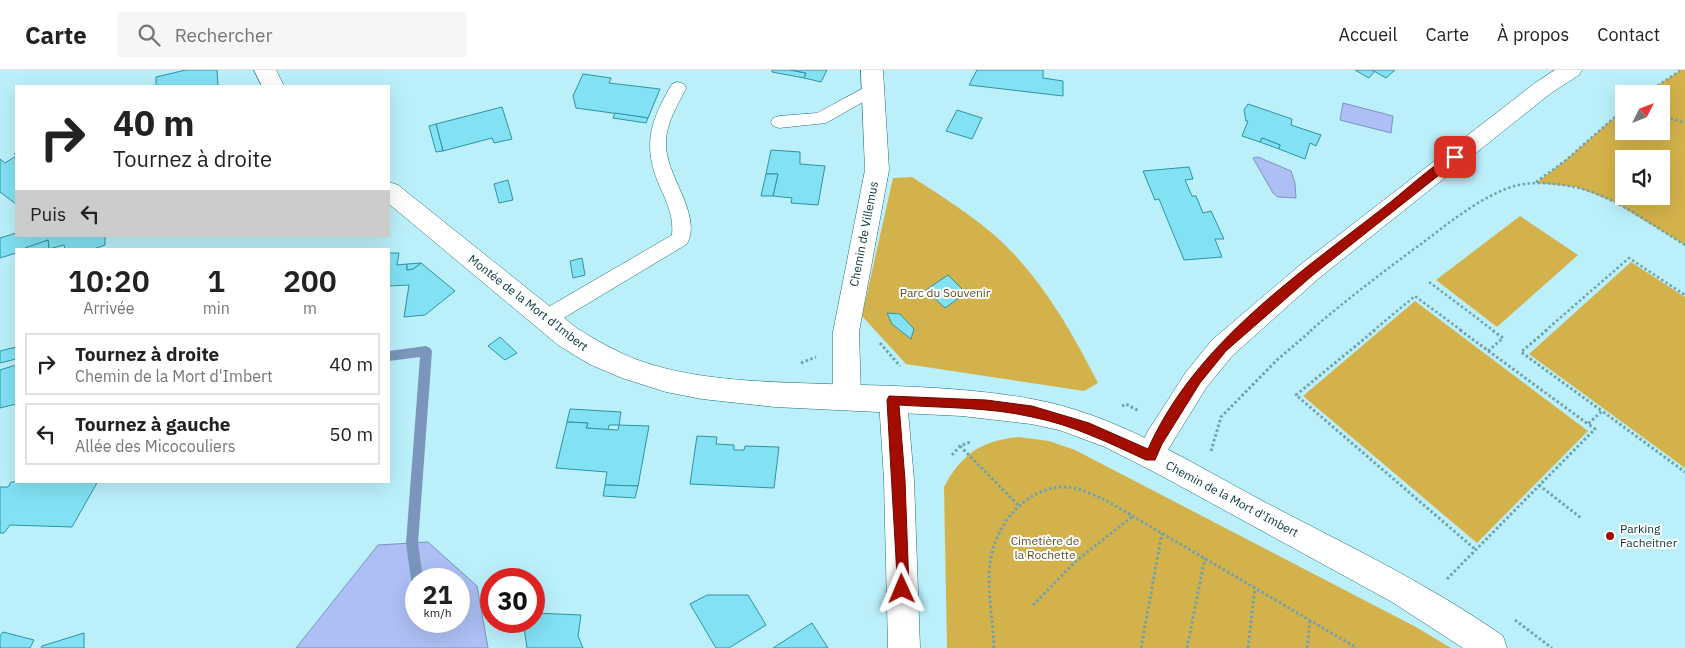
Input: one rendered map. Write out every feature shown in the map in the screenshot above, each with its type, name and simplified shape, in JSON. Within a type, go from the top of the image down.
[{"type":"street","points":[[265,70],[272,85]]},
{"type":"street","points":[[1150,456],[1206,366],[1222,348],[1309,272],[1536,94],[1571,70]]},
{"type":"street","name":"Chemin de Villemus","points":[[847,397],[846,332],[877,170],[873,80]]},
{"type":"street","name":"Montée de la Mort d'Imbert","points":[[390,192],[545,319],[598,357],[652,376],[705,387],[787,396],[893,400]]},
{"type":"street","points":[[893,400],[899,480],[904,648]]},
{"type":"street","name":"Chemin de la Mort d'Imbert","points":[[893,400],[986,405],[1032,411],[1085,426],[1150,456],[1361,568],[1457,624],[1491,648]]},
{"type":"lane","points":[[780,122],[820,119],[873,80]]},
{"type":"lane","points":[[545,319],[680,239],[682,218],[666,181],[657,145],[658,136],[678,88]]},
{"type":"path","points":[[1658,85],[1681,70]]},
{"type":"path","points":[[1536,182],[1566,160],[1615,117]]},
{"type":"path","points":[[1670,118],[1685,123]]},
{"type":"path","points":[[1167,426],[1211,452],[1222,417],[1277,360],[1348,298],[1478,203],[1515,186],[1536,182],[1576,187],[1604,198],[1685,245]]},
{"type":"path","points":[[1685,295],[1629,258],[1521,352],[1685,472]]},
{"type":"path","points":[[1429,282],[1503,338],[1488,351]]},
{"type":"path","points":[[1447,579],[1476,550],[1595,429],[1415,296],[1296,395],[1476,550]]},
{"type":"path","points":[[1588,424],[1602,411]]},
{"type":"path","points":[[952,455],[960,446],[970,442]]},
{"type":"path","points":[[960,446],[1020,506]]},
{"type":"path","points":[[1540,485],[1581,518]]},
{"type":"path","points":[[994,648],[990,564],[1000,530],[1020,506],[1038,494],[1055,488],[1065,487],[1077,489],[1107,501],[1357,648]]},
{"type":"path","points":[[1033,605],[1076,561],[1133,516]]},
{"type":"path","points":[[1141,648],[1162,533]]},
{"type":"path","points":[[1187,648],[1205,558]]},
{"type":"path","points":[[1248,648],[1255,588]]},
{"type":"path","points":[[1307,648],[1310,620]]},
{"type":"green space","points":[[1681,70],[1685,70],[1685,245],[1619,205],[1670,205],[1670,150],[1615,150],[1615,203],[1576,187],[1536,183],[1566,160],[1615,117],[1615,140],[1670,140],[1670,85],[1658,85]]},
{"type":"green space","name":"Parc du Souvenir","points":[[912,177],[981,224],[1017,257],[1056,308],[1098,383],[1084,391],[906,364],[862,316],[893,178]]},
{"type":"green space","points":[[1520,216],[1578,255],[1497,327],[1436,280]]},
{"type":"green space","points":[[1631,262],[1685,297],[1685,468],[1529,354]]},
{"type":"green space","points":[[1415,301],[1588,431],[1477,543],[1303,396]]},
{"type":"green space","name":"Cimetière de la Rochette","points":[[1019,437],[1049,441],[1075,450],[1416,627],[1451,648],[947,648],[944,487],[958,465],[974,451],[994,442]]},
{"type":"water","points":[[1343,103],[1393,116],[1391,133],[1340,120]]},
{"type":"water","points":[[1258,157],[1291,171],[1295,183],[1296,198],[1278,197],[1273,193],[1253,158]]},
{"type":"water","points":[[428,542],[457,568],[405,568],[405,633],[470,633],[470,580],[477,586],[480,603],[480,633],[485,633],[488,648],[296,648],[378,545]]},
{"type":"building","points":[[186,70],[217,70],[218,85],[156,85],[156,77]]},
{"type":"building","points":[[772,70],[790,70],[806,73],[804,78],[772,72]]},
{"type":"building","points":[[790,70],[827,70],[821,82],[804,78],[806,73]]},
{"type":"building","points":[[977,70],[1043,70],[1043,78],[1063,81],[1063,96],[969,85]]},
{"type":"building","points":[[1355,70],[1372,70],[1375,71],[1369,78]]},
{"type":"building","points":[[1372,70],[1395,70],[1386,78]]},
{"type":"building","points":[[583,74],[611,78],[609,83],[660,89],[648,118],[576,108],[573,96]]},
{"type":"building","points":[[1248,104],[1292,119],[1291,125],[1321,135],[1316,146],[1310,143],[1305,159],[1279,149],[1280,145],[1262,138],[1260,142],[1242,136],[1248,121],[1246,121],[1244,110]]},
{"type":"building","points":[[502,107],[512,139],[494,143],[492,138],[443,151],[436,124]]},
{"type":"building","points":[[957,110],[982,118],[972,139],[946,131]]},
{"type":"building","points":[[615,113],[648,118],[646,123],[613,118]]},
{"type":"building","points":[[436,124],[443,151],[436,152],[429,126]]},
{"type":"building","points":[[1262,138],[1280,145],[1279,149],[1260,142]]},
{"type":"building","points":[[771,150],[800,152],[800,164],[825,166],[818,205],[791,203],[792,198],[773,196],[778,174],[766,174]]},
{"type":"building","points":[[15,157],[15,203],[0,192],[0,159],[5,163]]},
{"type":"building","points":[[1189,167],[1193,179],[1185,180],[1192,196],[1196,196],[1203,213],[1211,211],[1224,239],[1215,239],[1222,257],[1184,260],[1159,199],[1155,200],[1143,171]]},
{"type":"building","points":[[766,174],[778,174],[773,196],[761,196]]},
{"type":"building","points":[[508,180],[513,200],[499,203],[494,184]]},
{"type":"building","points":[[15,233],[15,237],[105,237],[105,245],[97,248],[65,248],[64,245],[49,248],[48,240],[27,248],[15,248],[15,253],[0,258],[0,238]]},
{"type":"building","points":[[48,240],[49,248],[25,248]]},
{"type":"building","points":[[390,253],[399,253],[397,265],[407,264],[407,270],[413,269],[421,263],[455,291],[425,315],[404,317],[409,285],[390,286]]},
{"type":"building","points":[[582,258],[585,275],[573,278],[570,261]]},
{"type":"building","points":[[421,263],[413,269],[407,270],[407,264]]},
{"type":"building","points":[[948,275],[966,293],[945,308],[926,290]]},
{"type":"building","points":[[887,313],[900,314],[914,329],[911,339],[892,324]]},
{"type":"building","points":[[500,337],[517,353],[505,360],[488,346]]},
{"type":"building","points":[[15,347],[15,359],[0,363],[0,351]]},
{"type":"building","points":[[15,365],[15,404],[0,408],[0,370]]},
{"type":"building","points":[[570,409],[621,412],[619,425],[609,425],[608,430],[586,428],[588,423],[567,422]]},
{"type":"building","points":[[567,422],[588,423],[586,428],[618,430],[619,425],[649,426],[638,486],[605,485],[607,472],[556,468]]},
{"type":"building","points":[[697,436],[717,437],[716,444],[734,445],[734,450],[744,450],[745,446],[779,447],[774,488],[690,484]]},
{"type":"building","points":[[11,482],[97,483],[72,527],[10,525],[4,533],[0,533],[0,487],[8,487]]},
{"type":"building","points":[[605,485],[638,486],[635,498],[603,496]]},
{"type":"building","points":[[707,595],[748,595],[766,625],[729,648],[716,648],[690,604]]},
{"type":"building","points":[[545,613],[581,615],[578,636],[583,648],[527,648],[525,633],[545,633]]},
{"type":"building","points":[[812,623],[828,648],[773,648]]},
{"type":"building","points":[[3,632],[34,640],[30,648],[0,648],[0,636]]},
{"type":"building","points":[[84,633],[84,648],[41,648],[42,646]]},
{"type":"waterway","points":[[390,356],[426,351],[412,543],[415,568]]},
{"type":"place","name":"Parking Facheitner","points":[[1610,536]]},
{"type":"route","points":[[902,589],[899,480],[893,400],[986,405],[1032,411],[1085,426],[1150,456],[1196,380],[1222,348],[1309,272],[1455,157]]}]
